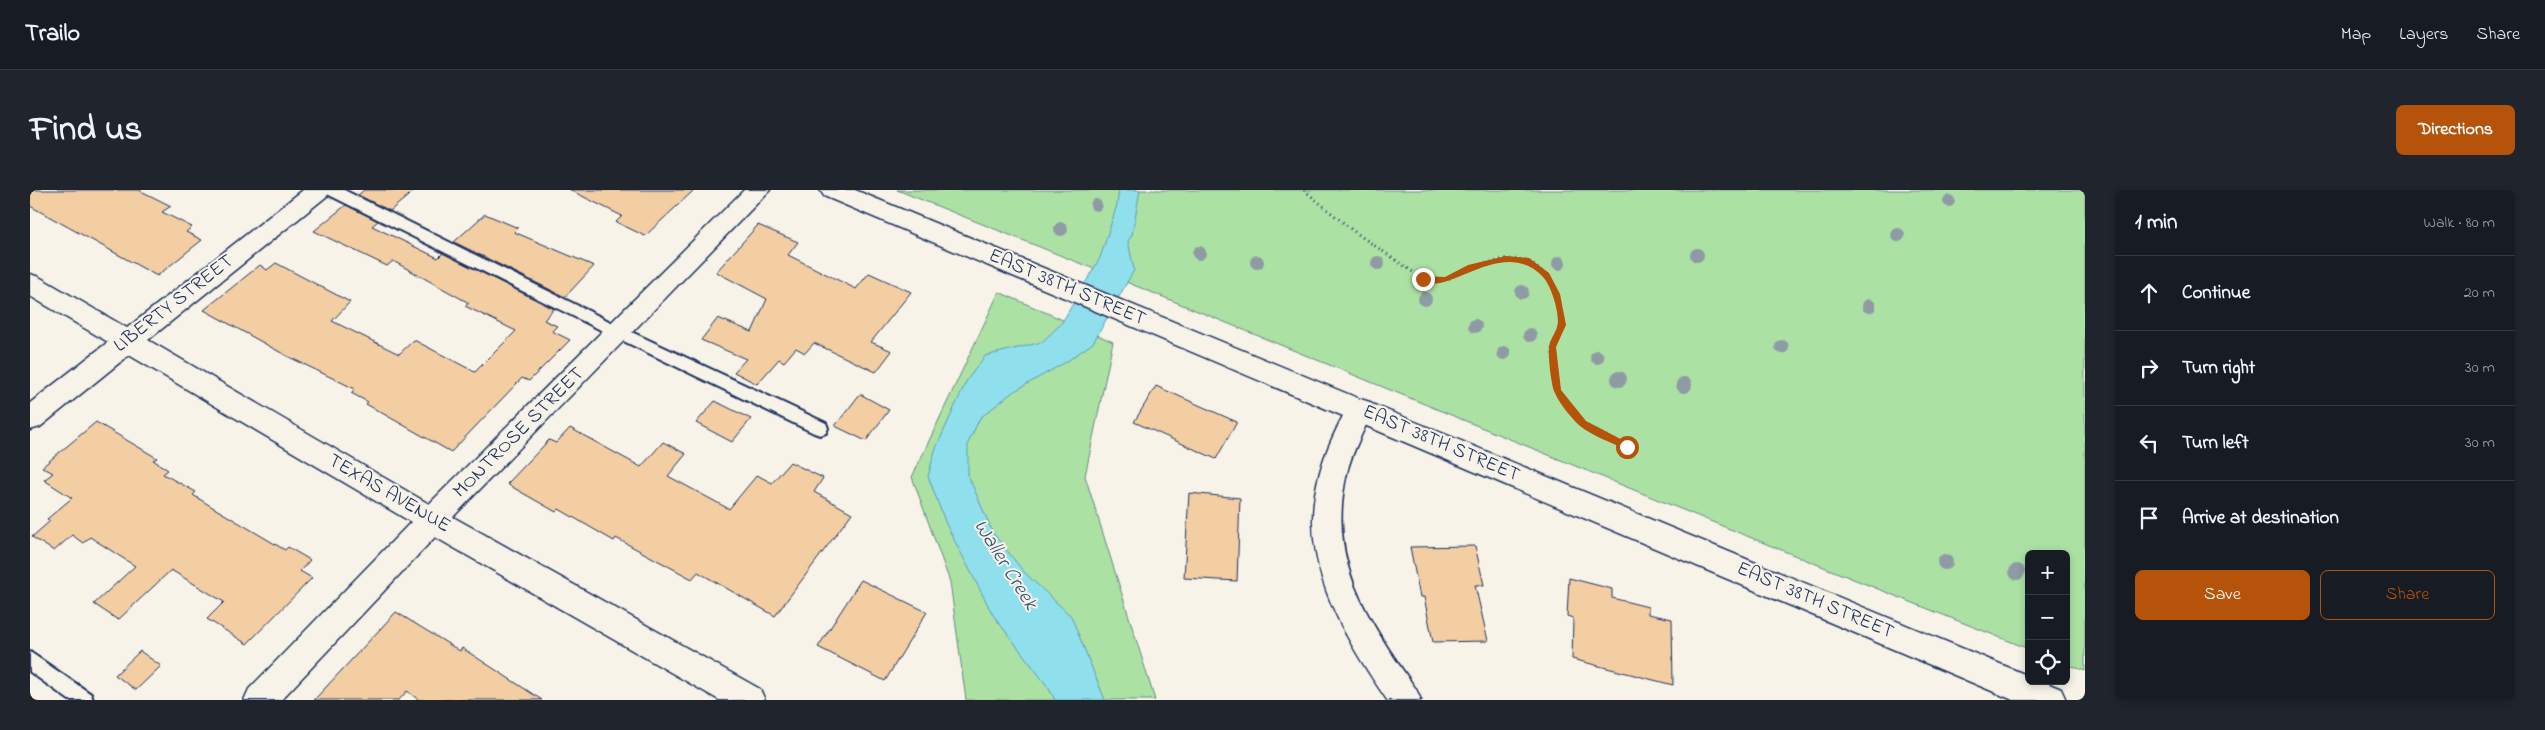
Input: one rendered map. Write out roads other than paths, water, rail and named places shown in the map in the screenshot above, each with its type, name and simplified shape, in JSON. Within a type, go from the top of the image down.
[{"type":"street","name":"LIBERTY STREET","points":[[30,419],[319,190]]},
{"type":"street","name":"MONTROSE STREET","points":[[260,700],[432,520],[758,190]]},
{"type":"street","name":"EAST 38TH STREET","points":[[832,190],[2050,700]]},
{"type":"street","name":"TEXAS AVENUE","points":[[30,284],[432,520],[749,700]]},
{"type":"street","points":[[1360,410],[1334,472],[1326,509],[1327,546],[1336,584],[1355,626],[1405,700]]},
{"type":"lane","points":[[332,190],[618,332],[820,428]]},
{"type":"lane","points":[[30,661],[84,700]]},
{"type":"water","name":"Waller Creek","points":[[1119,190],[1140,190],[1132,235],[1128,241],[1134,270],[1093,343],[1066,362],[1013,392],[980,418],[968,443],[968,475],[993,533],[1023,571],[1071,616],[1105,700],[1055,700],[1048,687],[993,615],[946,524],[928,476],[935,450],[967,380],[985,356],[1042,342],[1061,324],[1100,258],[1117,205]]}]
